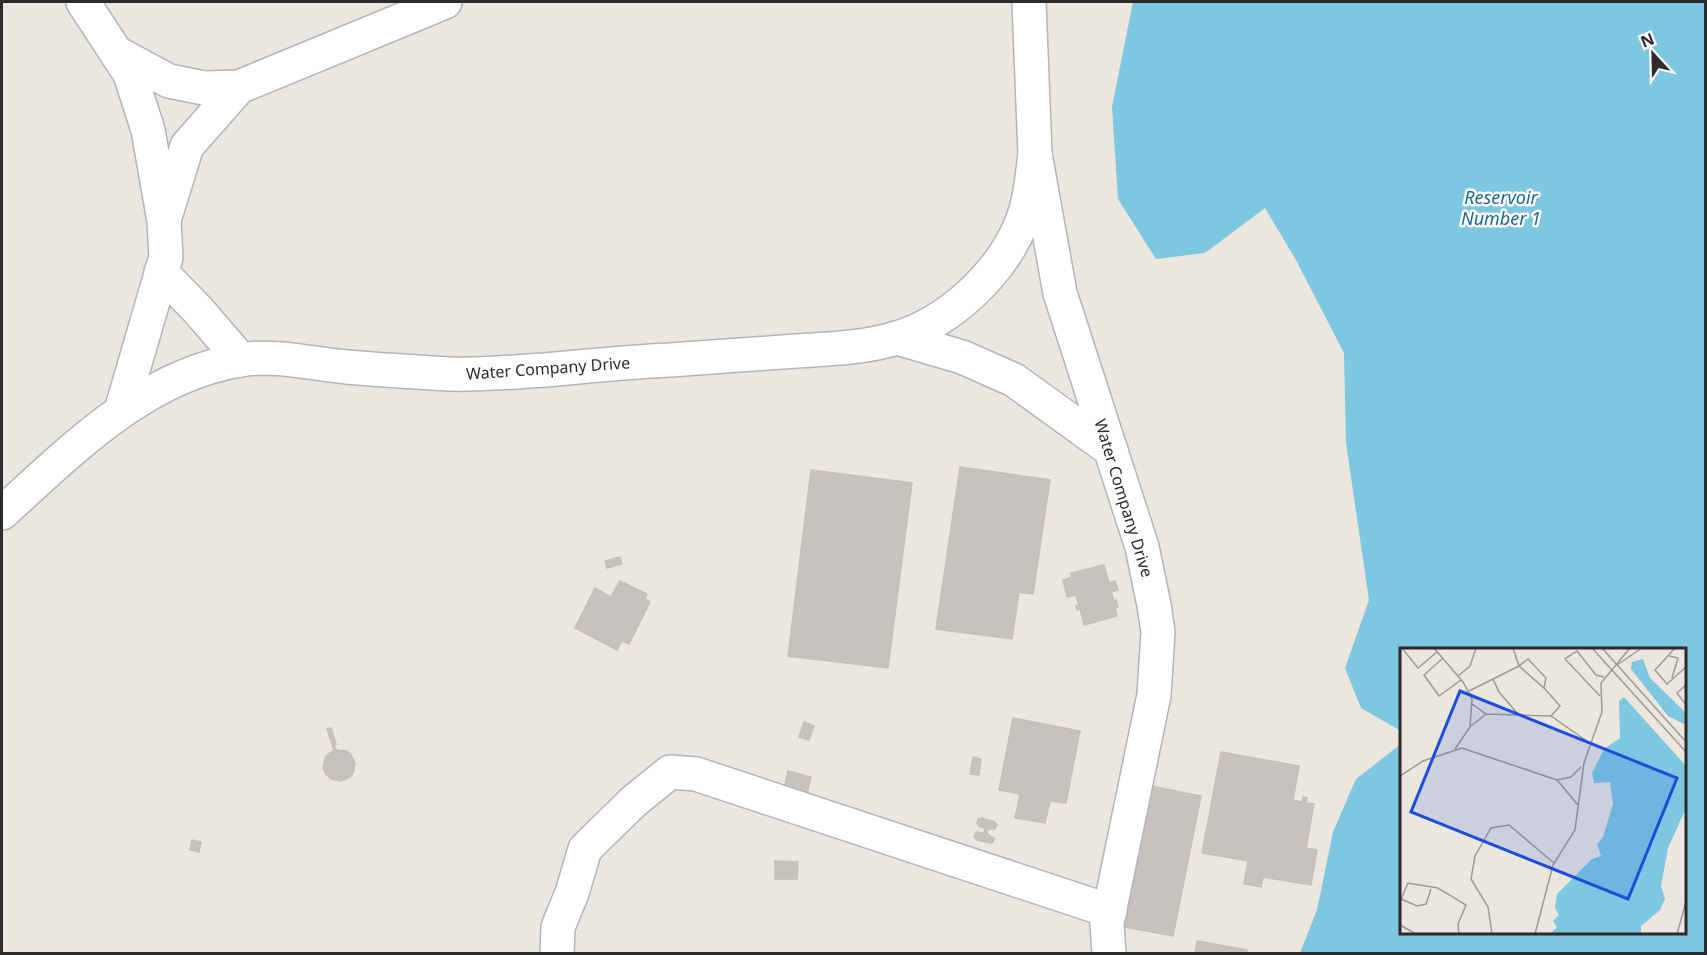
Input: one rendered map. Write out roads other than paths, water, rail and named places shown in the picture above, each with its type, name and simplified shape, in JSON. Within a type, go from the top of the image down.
[{"type":"street","points":[[83,2],[130,74],[148,130],[164,221],[166,257],[121,411]]},
{"type":"street","points":[[117,53],[169,81],[204,88],[239,87],[445,2]]},
{"type":"street","name":"Water Company Drive","points":[[1029,2],[1035,154],[1060,293],[1142,547],[1158,632],[1154,695],[1107,923],[1109,954]]},
{"type":"street","points":[[164,221],[187,146],[239,87]]},
{"type":"street","name":"Water Company Drive","points":[[2,513],[80,443],[121,411],[167,385],[201,370],[241,360],[274,358],[347,367],[453,374],[508,373],[853,347],[897,338],[923,328],[946,314],[986,281],[1022,224],[1030,194],[1035,154]]},
{"type":"street","points":[[161,272],[198,310],[241,360]]},
{"type":"street","points":[[897,338],[962,357],[1014,380],[1111,450]]},
{"type":"street","points":[[557,954],[558,927],[572,893],[585,849],[633,802],[670,772],[696,774],[1110,911]]},
{"type":"water","name":"Reservoir Number 1","points":[[1133,2],[1705,2],[1705,953],[1300,953],[1317,910],[1333,832],[1356,779],[1400,745],[1400,934],[1686,934],[1686,648],[1400,648],[1400,730],[1361,708],[1345,668],[1369,600],[1346,443],[1344,353],[1296,260],[1265,208],[1205,253],[1156,259],[1118,199],[1112,107]]}]
